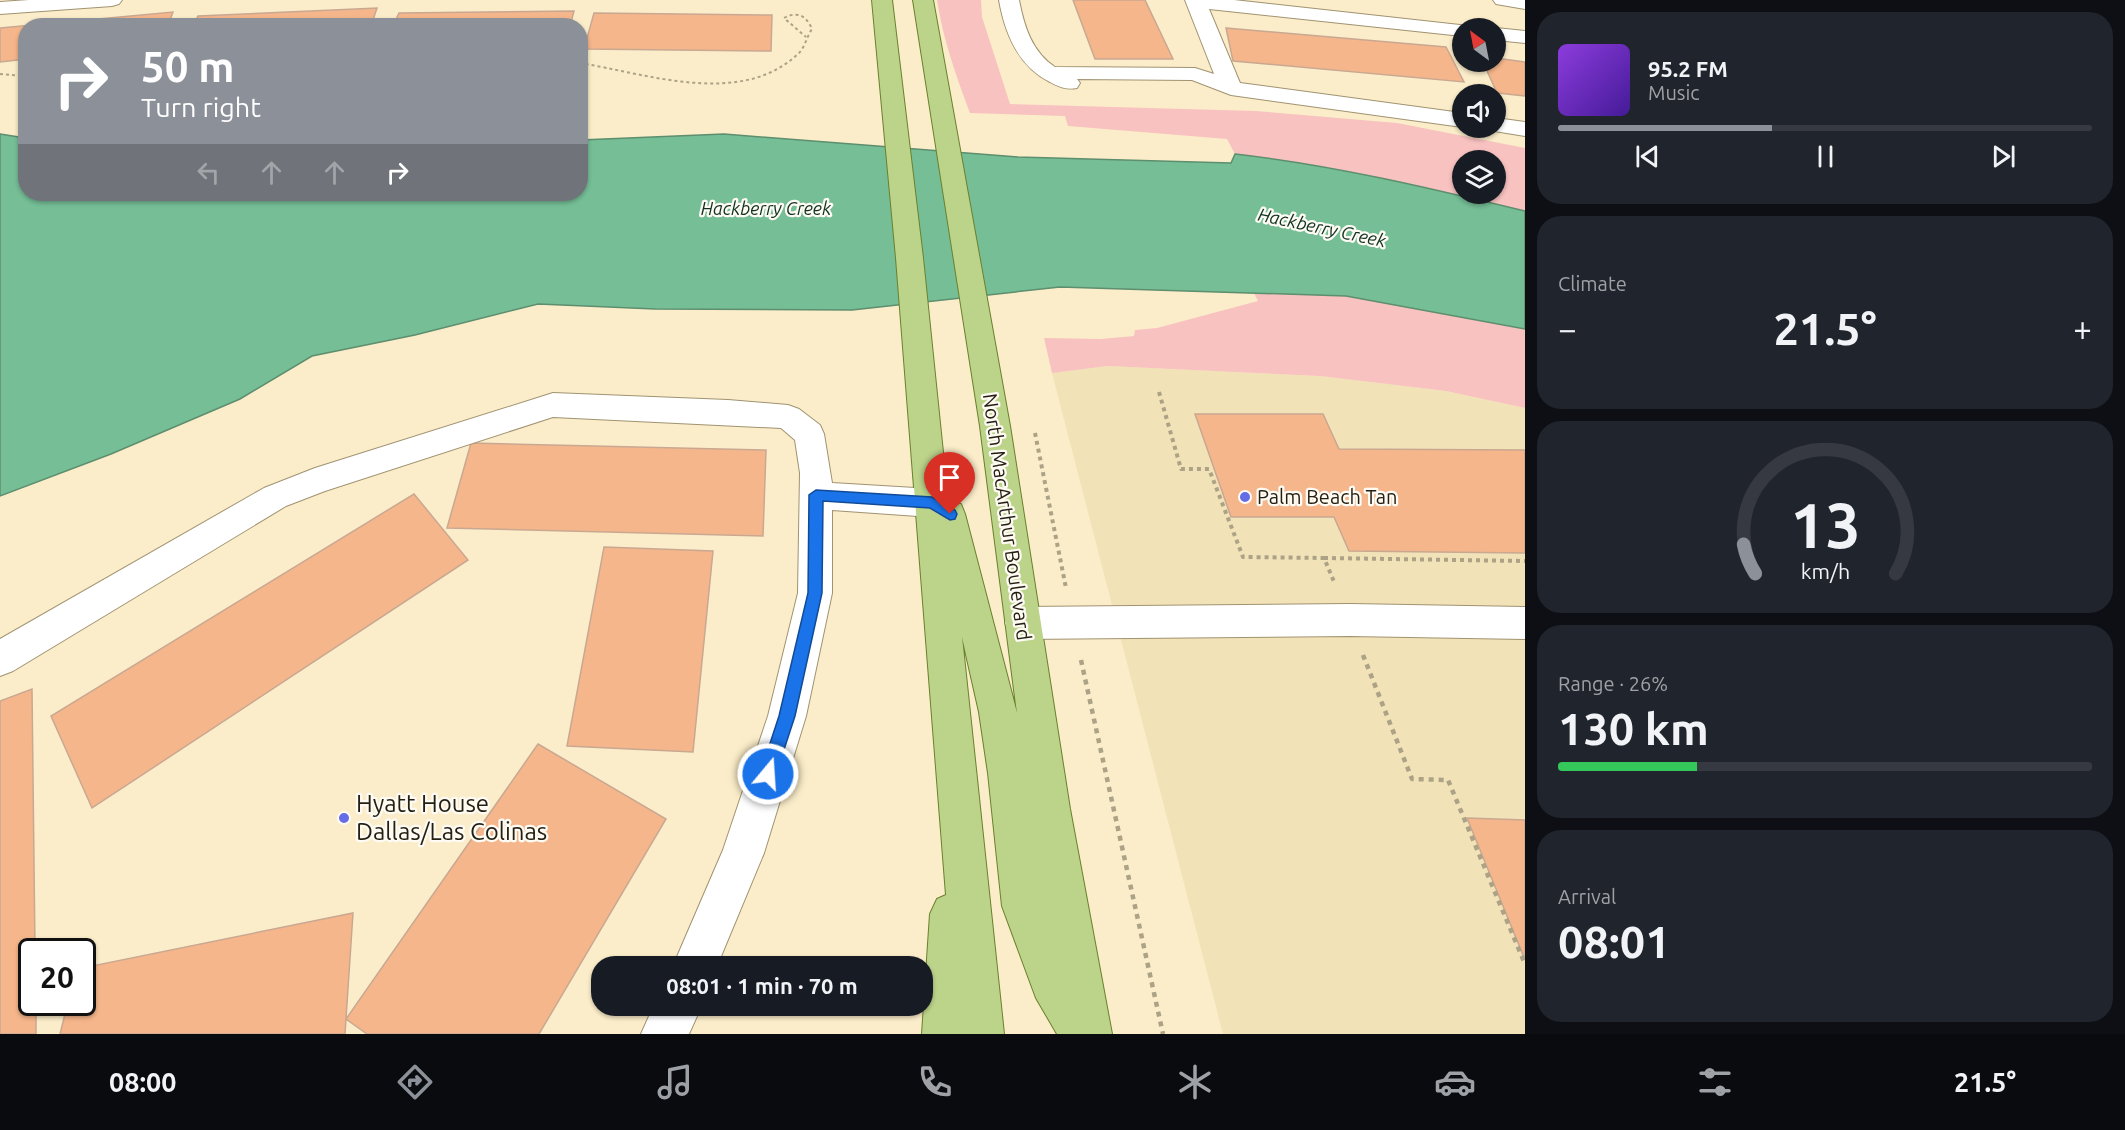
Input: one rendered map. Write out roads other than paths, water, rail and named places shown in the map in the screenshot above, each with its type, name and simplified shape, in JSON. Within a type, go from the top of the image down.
[{"type":"main road","points":[[882,0],[922,381],[958,819],[981,1034]]},
{"type":"main road","name":"North MacArthur Boulevard","points":[[923,0],[987,382],[1050,809],[1089,1034]]},
{"type":"main road","points":[[932,502],[950,514],[998,711],[1024,906],[1052,982],[1083,1034]]},
{"type":"main road","points":[[945,1034],[958,819]]},
{"type":"lane","points":[[0,8],[103,0]]},
{"type":"lane","points":[[1010,0],[1014,26],[1034,61],[1048,74],[1082,88],[1199,93],[1231,88],[1452,119]]},
{"type":"lane","points":[[1503,0],[1525,3]]},
{"type":"lane","points":[[1231,88],[1195,1],[1435,18],[1452,26]]},
{"type":"lane","points":[[1506,35],[1525,37]]},
{"type":"lane","points":[[1506,126],[1525,129]]},
{"type":"lane","points":[[0,659],[275,497],[315,481],[553,405],[717,411],[788,417],[809,434],[816,473],[815,593],[787,716],[743,853],[699,956]]},
{"type":"lane","points":[[816,495],[932,502]]},
{"type":"lane","points":[[1023,623],[1350,620],[1525,623]]},
{"type":"lane","points":[[664,1034],[673,1016]]},
{"type":"water","name":"Hackberry Creek","points":[[0,134],[18,137],[18,201],[588,201],[588,140],[724,134],[1018,157],[1231,163],[1235,154],[1308,164],[1452,194],[1452,204],[1495,204],[1525,211],[1525,329],[1346,296],[1060,287],[852,310],[655,309],[538,304],[415,335],[312,356],[240,399],[111,454],[0,496]]},
{"type":"place","name":"Palm Beach Tan","points":[[1245,497]]},
{"type":"place","name":"Hyatt House Dallas/Las Colinas","points":[[344,818]]}]
